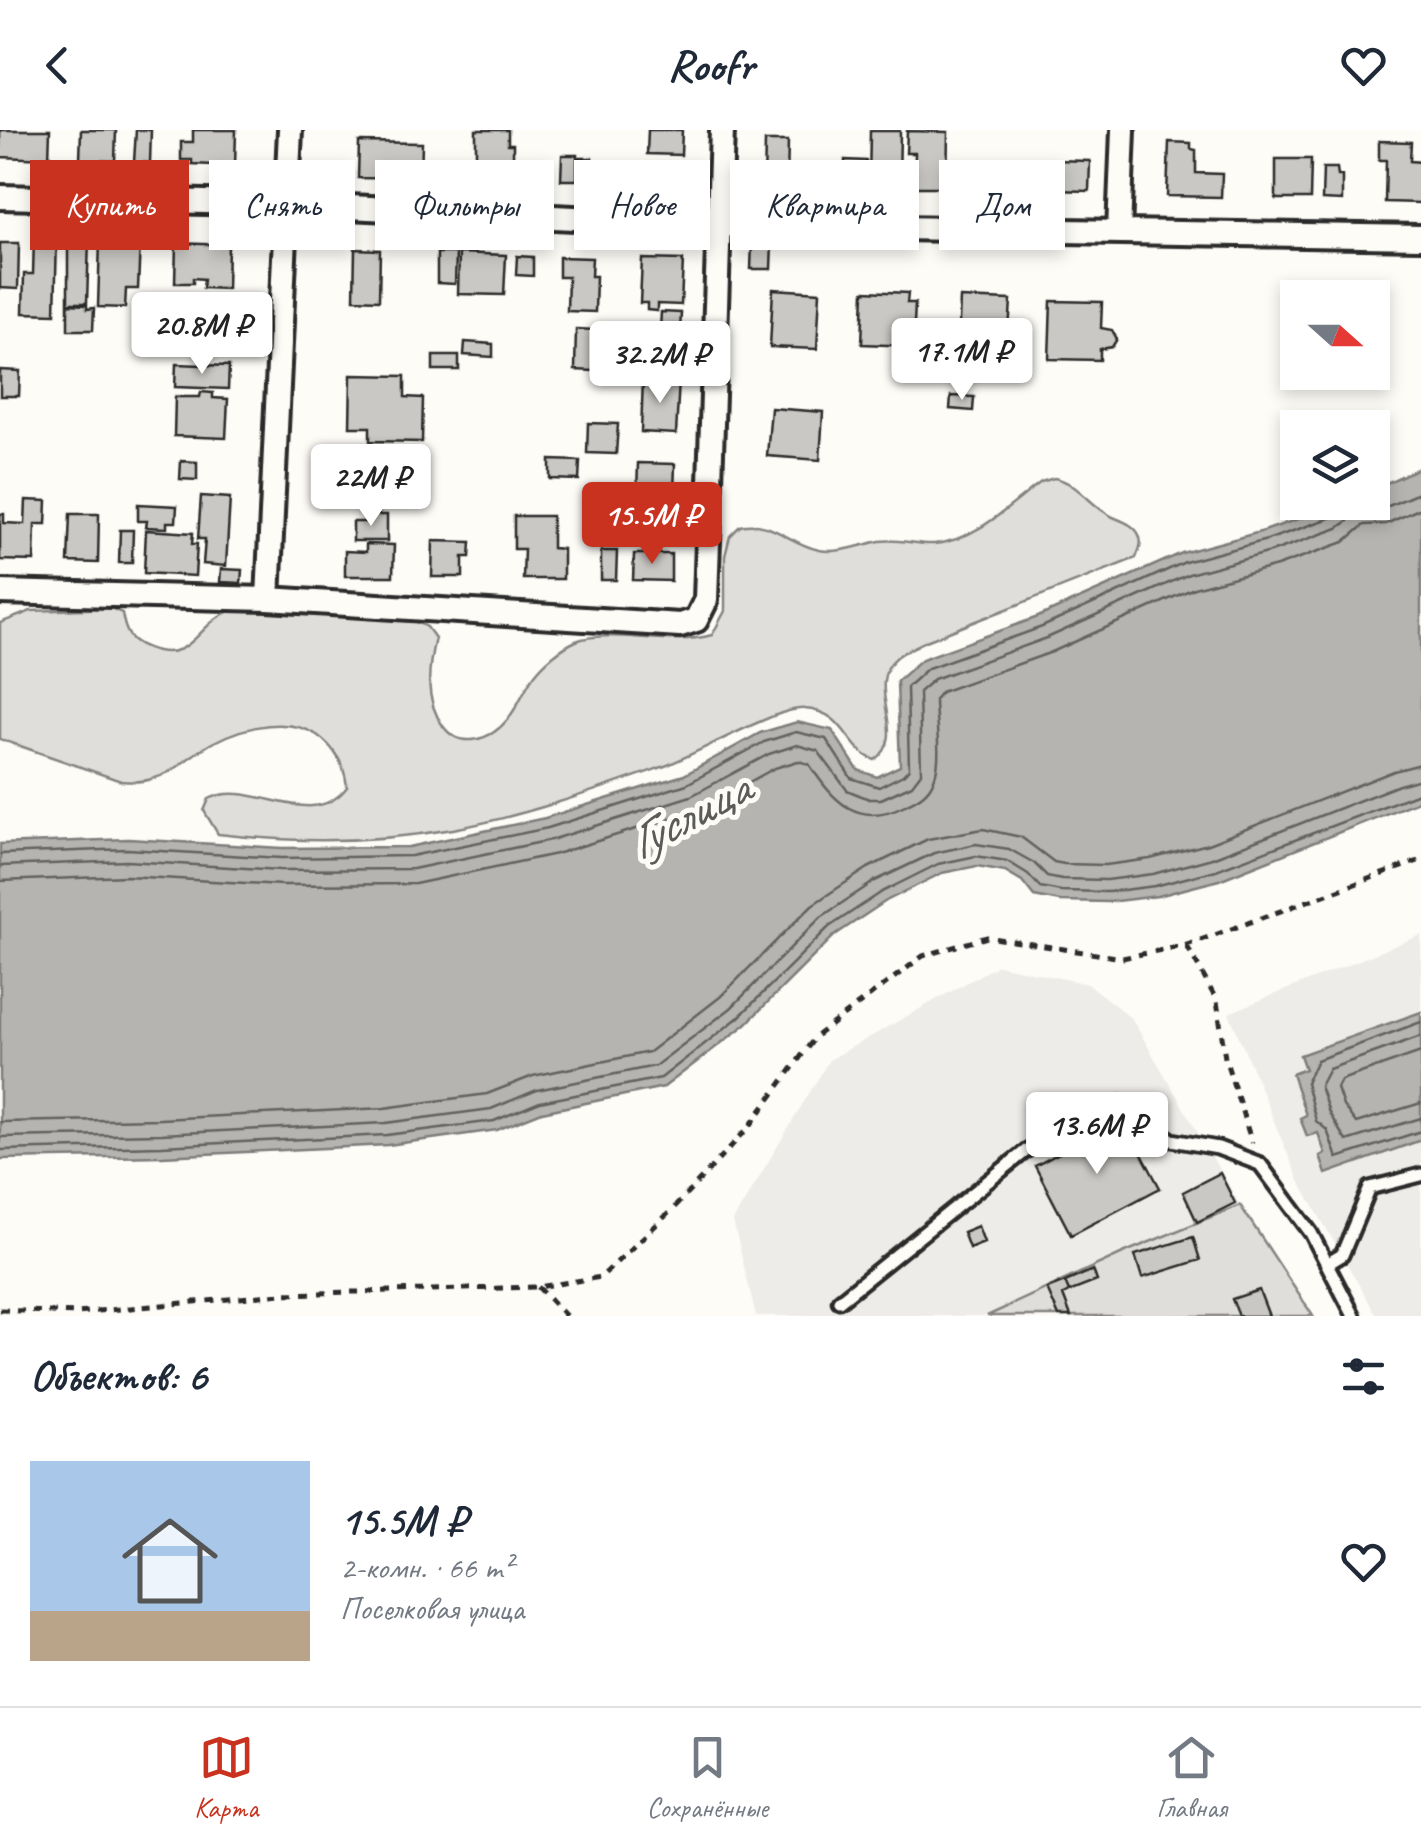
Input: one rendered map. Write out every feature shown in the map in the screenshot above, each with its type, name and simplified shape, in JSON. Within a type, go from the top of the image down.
[{"type":"street","points":[[289,160],[290,130]]},
{"type":"street","points":[[0,592],[268,598],[680,625],[696,620],[706,600],[722,130]]},
{"type":"street","points":[[1119,232],[1124,130]]},
{"type":"street","points":[[0,197],[209,202]]},
{"type":"street","points":[[355,207],[719,225],[1421,237]]},
{"type":"street","points":[[268,598],[285,250]]},
{"type":"lane","points":[[840,1301],[1027,1150],[1120,1103],[1172,1140],[1218,1148],[1260,1164],[1311,1232],[1354,1316]]},
{"type":"lane","points":[[1327,1264],[1342,1255],[1370,1188],[1421,1176]]},
{"type":"path","points":[[0,1310],[76,1313],[282,1294],[538,1287],[600,1277],[672,1210],[750,1126],[816,1036],[923,956],[987,937],[1122,958],[1186,945],[1421,860]]},
{"type":"path","points":[[1186,945],[1216,1001],[1225,1058],[1260,1164]]},
{"type":"path","points":[[538,1287],[566,1316]]},
{"type":"shaded area","points":[[1054,478],[1070,484],[1105,513],[1135,529],[1141,541],[1136,558],[926,641],[900,655],[887,668],[884,695],[889,737],[885,750],[875,760],[857,748],[829,717],[805,709],[793,710],[665,766],[507,817],[424,834],[306,840],[218,834],[204,811],[209,799],[226,794],[299,806],[316,806],[332,800],[347,787],[341,764],[323,740],[303,729],[273,725],[241,731],[212,743],[165,774],[137,782],[121,781],[0,739],[0,623],[31,611],[111,608],[122,613],[132,639],[164,652],[186,646],[212,622],[234,610],[413,620],[427,627],[435,638],[429,683],[437,716],[450,733],[475,740],[500,727],[539,669],[576,641],[605,636],[678,639],[712,635],[725,611],[725,556],[730,536],[740,526],[762,526],[808,547],[827,551],[887,540],[934,544],[978,529],[1041,482]]},
{"type":"shaded area","points":[[1421,935],[1421,1316],[1377,1316],[1299,1181],[1229,1013]]},
{"type":"shaded area","points":[[998,965],[1088,984],[1132,1019],[1240,1205],[1123,1253],[987,1316],[756,1316],[733,1221],[829,1060]]},
{"type":"shaded area","points":[[1240,1205],[1313,1316],[987,1316],[1123,1253]]},
{"type":"water","name":"Гуслица","points":[[1421,467],[1421,800],[1219,880],[1158,896],[1108,902],[1060,901],[1034,896],[1022,881],[1005,871],[977,866],[942,873],[886,901],[835,935],[746,1024],[664,1087],[542,1112],[497,1130],[388,1145],[0,1159],[0,844],[128,839],[283,848],[409,847],[545,818],[684,775],[760,733],[797,722],[832,730],[858,770],[877,777],[900,766],[897,681],[922,659],[1038,617],[1182,553],[1295,520],[1390,520],[1390,481]]},
{"type":"water","points":[[1421,1012],[1421,1140],[1326,1174],[1320,1156],[1325,1153],[1318,1133],[1307,1136],[1300,1118],[1306,1115],[1292,1074],[1305,1069],[1300,1055]]},
{"type":"building","points":[[0,130],[50,130],[49,159],[0,157]]},
{"type":"building","points":[[81,130],[116,130],[115,160],[80,160]]},
{"type":"building","points":[[136,130],[151,130],[150,160],[134,160]]},
{"type":"building","points":[[193,130],[236,130],[235,160],[209,160],[209,165],[181,160],[181,142],[193,142]]},
{"type":"building","points":[[476,130],[508,130],[513,160],[476,160]]},
{"type":"building","points":[[648,130],[682,130],[681,155],[647,154]]},
{"type":"building","points":[[870,131],[900,131],[899,160],[869,160]]},
{"type":"building","points":[[907,131],[948,132],[947,160],[939,160],[939,187],[919,187],[919,160],[915,160],[915,153],[906,153]]},
{"type":"building","points":[[765,141],[788,141],[788,160],[765,160]]},
{"type":"building","points":[[1379,141],[1411,142],[1410,161],[1421,162],[1421,203],[1385,202],[1386,160],[1379,160]]},
{"type":"building","points":[[359,142],[422,143],[422,160],[375,160],[375,178],[358,178]]},
{"type":"building","points":[[1169,142],[1191,143],[1191,149],[1196,150],[1196,173],[1222,174],[1221,197],[1167,196]]},
{"type":"building","points":[[562,155],[577,155],[574,180],[561,180]]},
{"type":"building","points":[[1276,159],[1311,159],[1310,199],[1276,199]]},
{"type":"building","points":[[1065,160],[1090,161],[1089,191],[1065,190]]},
{"type":"building","points":[[1323,168],[1337,168],[1338,176],[1342,176],[1342,201],[1322,200]]},
{"type":"building","points":[[0,243],[19,243],[18,289],[0,288]]},
{"type":"building","points":[[189,244],[209,244],[209,250],[228,250],[227,289],[203,288],[204,279],[175,283],[176,250],[189,250]]},
{"type":"building","points":[[355,249],[380,250],[379,300],[354,299]]},
{"type":"building","points":[[34,250],[57,250],[55,314],[23,313],[24,274],[33,274]]},
{"type":"building","points":[[68,250],[89,250],[87,303],[68,303]]},
{"type":"building","points":[[100,250],[140,250],[138,289],[126,289],[125,308],[98,307]]},
{"type":"building","points":[[752,250],[772,250],[771,269],[751,269]]},
{"type":"building","points":[[437,253],[456,253],[455,284],[437,283]]},
{"type":"building","points":[[459,253],[506,255],[504,295],[458,294]]},
{"type":"building","points":[[517,256],[533,257],[533,276],[516,275]]},
{"type":"building","points":[[559,257],[592,258],[595,312],[567,311],[568,277],[559,277]]},
{"type":"building","points":[[642,259],[683,260],[681,305],[657,304],[657,311],[647,310],[647,303],[640,303]]},
{"type":"building","points":[[773,289],[820,292],[817,349],[770,347]]},
{"type":"building","points":[[864,291],[908,293],[907,303],[915,303],[913,346],[862,344]]},
{"type":"building","points":[[960,298],[1011,300],[1008,348],[958,346]]},
{"type":"building","points":[[1051,301],[1102,302],[1101,328],[1112,330],[1117,339],[1112,347],[1100,349],[1100,360],[1049,359]]},
{"type":"building","points":[[68,304],[94,308],[93,330],[68,330]]},
{"type":"building","points":[[150,304],[168,305],[167,322],[149,321]]},
{"type":"building","points":[[661,312],[681,313],[680,330],[660,329]]},
{"type":"building","points":[[576,329],[595,330],[594,371],[575,370]]},
{"type":"building","points":[[465,342],[493,344],[493,357],[464,355]]},
{"type":"building","points":[[433,356],[459,356],[459,370],[433,370]]},
{"type":"building","points":[[176,364],[229,366],[228,389],[175,387]]},
{"type":"building","points":[[0,370],[20,371],[19,396],[0,396]]},
{"type":"building","points":[[351,375],[405,376],[405,397],[423,398],[422,442],[370,441],[370,427],[350,427]]},
{"type":"building","points":[[643,379],[679,380],[676,434],[641,432]]},
{"type":"building","points":[[201,392],[228,399],[226,438],[174,436],[175,397],[200,397]]},
{"type":"building","points":[[951,396],[974,397],[973,411],[950,409]]},
{"type":"building","points":[[771,408],[823,412],[820,460],[767,456]]},
{"type":"building","points":[[588,423],[618,424],[616,454],[587,453]]},
{"type":"building","points":[[550,460],[580,461],[579,480],[550,479]]},
{"type":"building","points":[[181,461],[197,462],[197,480],[180,479]]},
{"type":"building","points":[[638,463],[675,464],[674,494],[637,493]]},
{"type":"building","points":[[201,496],[230,498],[226,566],[203,564],[205,539],[198,539]]},
{"type":"building","points":[[662,498],[672,498],[672,526],[661,526]]},
{"type":"building","points":[[26,500],[47,501],[46,524],[35,524],[34,561],[0,560],[0,514],[4,514],[4,523],[25,524]]},
{"type":"building","points":[[138,504],[177,506],[176,522],[167,522],[167,528],[146,527],[147,521],[138,521]]},
{"type":"building","points":[[70,514],[99,514],[98,563],[68,562]]},
{"type":"building","points":[[367,515],[387,515],[387,541],[353,541],[353,522],[367,522]]},
{"type":"building","points":[[514,516],[552,516],[552,548],[563,549],[563,579],[523,579],[524,549],[514,549]]},
{"type":"building","points":[[120,530],[133,530],[132,563],[119,563]]},
{"type":"building","points":[[146,530],[193,533],[192,544],[197,544],[195,576],[144,573]]},
{"type":"building","points":[[433,541],[471,542],[470,557],[463,557],[463,577],[432,577]]},
{"type":"building","points":[[366,544],[394,545],[393,576],[345,576],[345,551],[366,552]]},
{"type":"building","points":[[601,551],[617,551],[616,580],[601,580]]},
{"type":"building","points":[[634,554],[671,554],[671,581],[633,580]]},
{"type":"building","points":[[221,569],[242,570],[241,583],[220,582]]},
{"type":"building","points":[[1123,1119],[1160,1188],[1071,1235],[1035,1166]]},
{"type":"building","points":[[1220,1173],[1235,1203],[1197,1222],[1183,1192]]},
{"type":"building","points":[[978,1226],[984,1242],[969,1248],[963,1232]]},
{"type":"building","points":[[1193,1237],[1200,1260],[1142,1278],[1135,1255]]},
{"type":"building","points":[[1093,1270],[1097,1281],[1069,1292],[1065,1282]]},
{"type":"building","points":[[1065,1282],[1069,1292],[1063,1295],[1071,1316],[1059,1316],[1047,1289]]},
{"type":"building","points":[[1259,1290],[1269,1316],[1239,1316],[1232,1299]]}]
